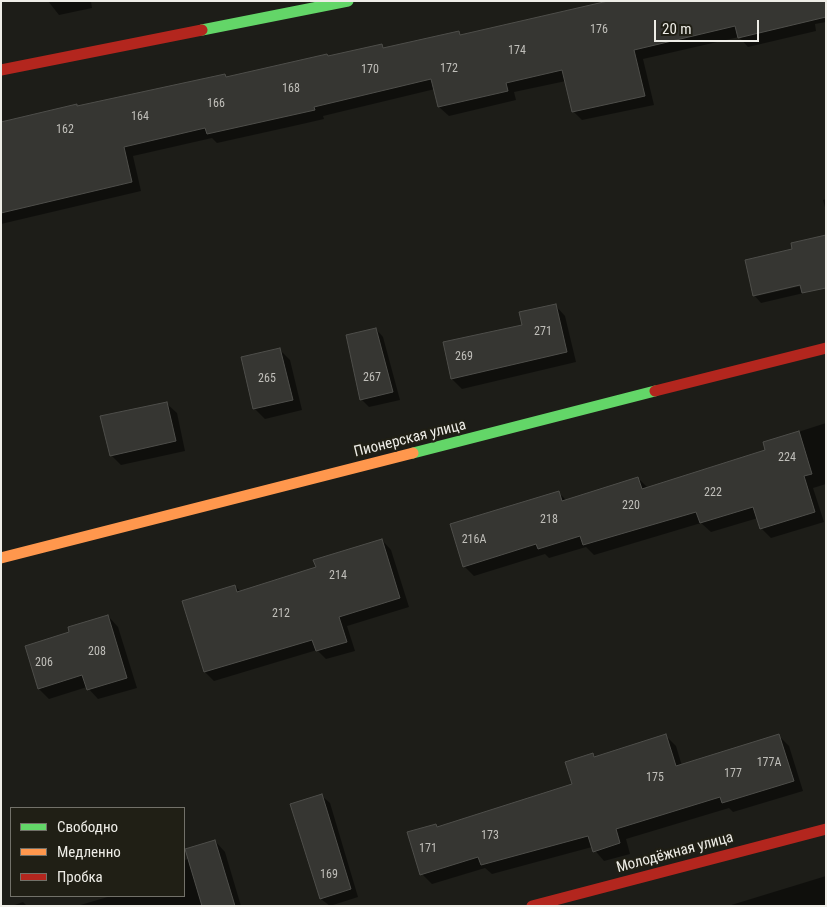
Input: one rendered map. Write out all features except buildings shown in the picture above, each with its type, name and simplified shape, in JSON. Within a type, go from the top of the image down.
[{"type":"street","points":[[1,70],[348,1]]},
{"type":"street","name":"Пионерская улица","points":[[1,558],[826,348]]},
{"type":"street","name":"Молодёжная улица","points":[[532,906],[826,829]]},
{"type":"traffic: fast","points":[[202,30],[348,1]]},
{"type":"traffic: fast","points":[[413,453],[655,391]]},
{"type":"traffic: slow","points":[[1,558],[413,453]]},
{"type":"traffic: jam","points":[[1,70],[202,30]]},
{"type":"traffic: jam","points":[[655,391],[826,348]]},
{"type":"traffic: jam","points":[[532,906],[826,829]]}]
